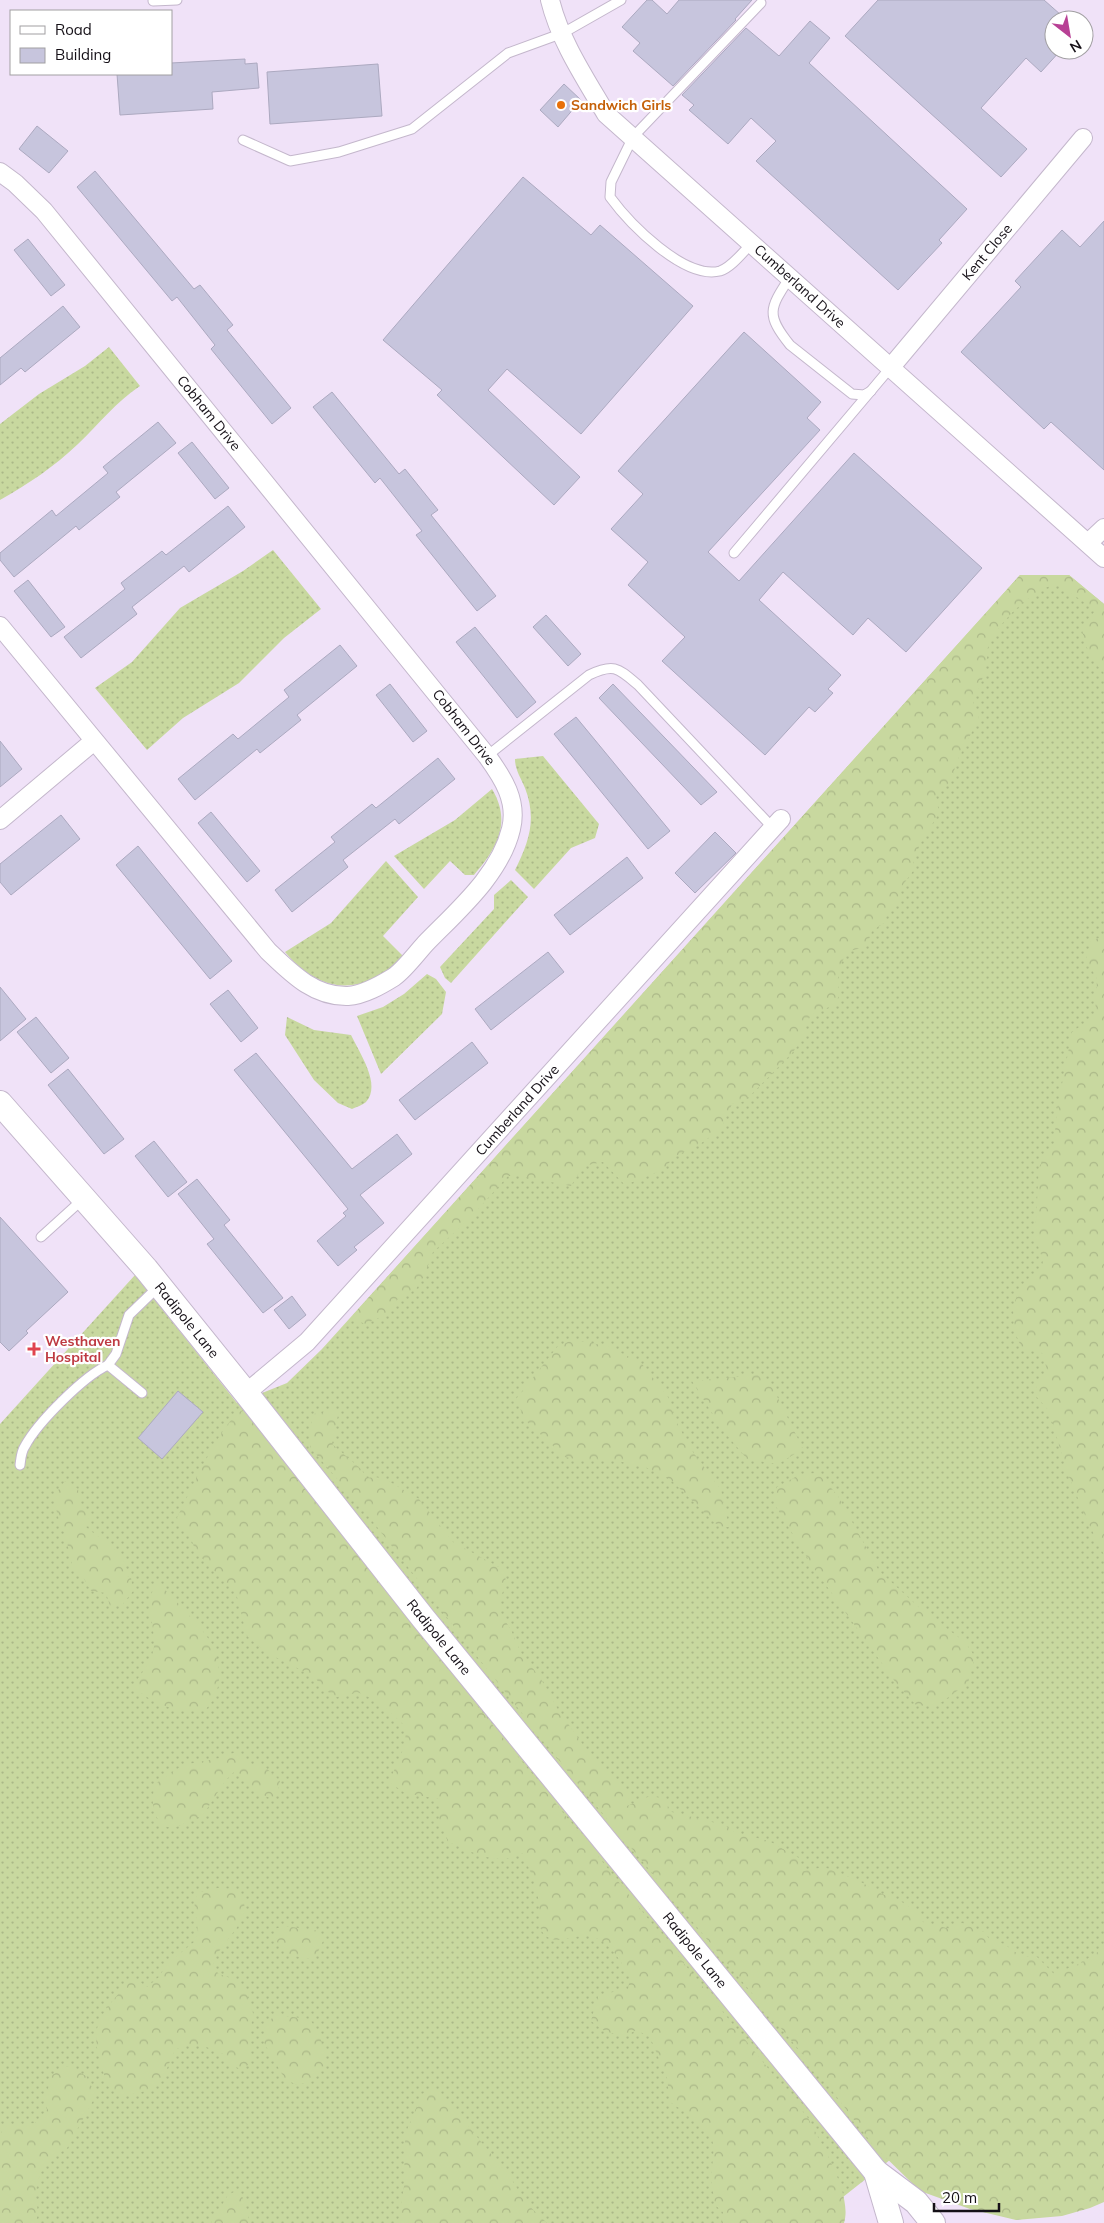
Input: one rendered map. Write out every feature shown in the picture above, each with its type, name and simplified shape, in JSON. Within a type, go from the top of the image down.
[{"type":"main road","name":"Radipole Lane","points":[[0,1102],[160,1286],[423,1618],[876,2172],[916,2202],[933,2223]]},
{"type":"main road","name":"Radipole Lane","points":[[876,2172],[891,2223]]},
{"type":"street","name":"Cumberland Drive","points":[[550,0],[578,67],[606,114],[891,366],[1104,558]]},
{"type":"street","name":"Kent Close","points":[[891,366],[1083,138]]},
{"type":"street","name":"Cobham Drive","points":[[0,172],[15,183],[44,211],[487,756],[506,783],[512,805],[511,828],[502,854],[484,881],[395,976],[372,989],[349,996],[321,993],[293,975],[268,951],[0,626]]},
{"type":"street","points":[[1088,543],[1104,528]]},
{"type":"street","points":[[0,820],[94,741]]},
{"type":"street","name":"Cumberland Drive","points":[[246,1393],[307,1342],[777,823]]},
{"type":"lane","points":[[153,2],[177,0]]},
{"type":"lane","points":[[243,140],[290,161],[339,152],[412,128],[508,53],[563,33],[621,0]]},
{"type":"lane","points":[[752,243],[736,260],[722,270],[704,272],[678,261],[630,222],[610,197],[610,182],[633,138],[761,3]]},
{"type":"lane","points":[[790,276],[776,299],[772,312],[783,336],[790,345],[852,394],[864,395],[873,390]]},
{"type":"lane","points":[[734,553],[873,390],[891,366]]},
{"type":"lane","points":[[487,756],[589,675],[604,668],[618,669],[638,685],[777,823]]},
{"type":"lane","points":[[41,1237],[83,1198]]},
{"type":"lane","points":[[20,1465],[25,1446],[36,1430],[87,1377],[108,1365],[116,1354],[129,1315],[160,1286]]},
{"type":"lane","points":[[108,1365],[142,1393]]},
{"type":"green space","points":[[109,347],[140,386],[115,406],[60,460],[0,500],[0,424],[39,394],[85,366]]},
{"type":"green space","points":[[273,550],[321,609],[284,638],[239,683],[183,718],[147,750],[95,688],[132,662],[180,608],[243,571]]},
{"type":"green space","points":[[1020,575],[1069,575],[1104,604],[1104,2180],[900,2152],[843,2197],[834,2223],[0,2223],[0,1424],[135,1275],[237,1403],[287,1383],[322,1349]]},
{"type":"green space","points":[[1020,575],[1069,575],[1104,604],[1104,673],[1088,651],[1082,626],[1096,610],[1057,584],[1037,592],[1027,599],[1000,626],[989,644],[986,667],[973,704],[979,718],[956,763],[952,780],[936,796],[939,813],[914,854],[913,871],[900,889],[902,897],[890,908],[884,923],[872,931],[866,947],[849,951],[841,963],[837,983],[840,992],[836,1004],[811,1015],[804,1028],[804,1037],[793,1052],[745,1101],[732,1104],[721,1129],[700,1144],[674,1157],[663,1170],[625,1185],[603,1162],[583,1166],[571,1186],[520,1176],[508,1176],[469,1219],[433,1252],[424,1276],[416,1289],[398,1299],[383,1316],[365,1324],[354,1319],[353,1315]]},
{"type":"green space","points":[[543,756],[599,824],[595,838],[571,848],[534,889],[515,870],[524,850],[531,820],[529,799],[517,770],[515,759]]},
{"type":"green space","points":[[492,789],[498,801],[501,824],[499,835],[489,855],[474,875],[465,875],[450,861],[424,889],[394,856],[455,820]]},
{"type":"green space","points":[[386,861],[418,897],[383,936],[403,956],[373,979],[358,984],[343,986],[313,977],[285,952],[331,923]]},
{"type":"green space","points":[[511,880],[528,897],[451,983],[445,978],[440,967],[494,909],[494,895]]},
{"type":"green space","points":[[1104,936],[1104,1555],[1067,1472],[1049,1411],[1035,1395],[1037,1382],[1048,1373],[1042,1353],[1022,1349],[1014,1330],[1013,1307],[1020,1287],[1042,1266],[1043,1261],[1035,1236],[1039,1167],[1054,1143],[1057,1110],[1072,1032],[1095,1016],[1097,979],[1086,959],[1091,941]]},
{"type":"green space","points":[[427,974],[436,979],[446,992],[442,1014],[381,1074],[357,1016],[383,1007],[404,994]]},
{"type":"green space","points":[[287,1017],[314,1030],[351,1035],[368,1068],[372,1087],[366,1102],[352,1109],[338,1103],[314,1080],[285,1035]]},
{"type":"green space","points":[[573,1340],[608,1346],[642,1364],[668,1397],[677,1423],[690,1448],[721,1490],[729,1527],[721,1527],[715,1523],[671,1480],[645,1467],[613,1460],[584,1461],[565,1457],[525,1420],[516,1399],[558,1346]]},
{"type":"green space","points":[[758,1375],[771,1384],[803,1449],[778,1464],[747,1459],[722,1429],[692,1381]]},
{"type":"green space","points":[[331,1408],[338,1415],[332,1444],[361,1469],[367,1478],[385,1479],[419,1499],[453,1542],[506,1571],[505,1587],[501,1596],[501,1614],[511,1630],[521,1653],[541,1679],[557,1708],[583,1745],[606,1773],[630,1794],[627,1806],[650,1796],[667,1799],[668,1811],[724,1825],[736,1833],[769,1841],[799,1858],[804,1871],[824,1867],[899,1900],[918,1913],[923,1922],[950,1929],[962,1923],[984,1932],[990,1940],[1004,1944],[1021,1956],[1037,1957],[1054,1974],[1081,1963],[1104,1948],[1104,2202],[1062,2216],[1016,2220],[970,2209],[920,2191],[873,2145],[824,2080],[574,1779],[367,1514],[310,1447],[312,1414],[322,1413]]},
{"type":"green space","points":[[243,1410],[414,1627],[808,2118],[840,2184],[846,2211],[844,2223],[721,2223],[723,2212],[715,2205],[711,2179],[714,2150],[712,2138],[701,2124],[670,2102],[667,2078],[650,2037],[636,2030],[626,2036],[606,2032],[591,2021],[598,1995],[628,1989],[630,1978],[614,1952],[602,1941],[588,1936],[559,1940],[549,1938],[540,1928],[537,1891],[522,1853],[504,1859],[495,1858],[475,1853],[448,1842],[439,1819],[439,1799],[405,1793],[389,1782],[405,1745],[406,1727],[378,1701],[357,1692],[337,1697],[323,1689],[315,1677],[267,1653],[247,1636],[236,1593],[196,1552],[190,1536],[182,1528],[177,1518],[216,1442],[235,1416]]},
{"type":"green space","points":[[818,1473],[838,1496],[879,1571],[922,1610],[965,1642],[975,1657],[968,1683],[939,1704],[917,1706],[896,1683],[811,1564],[775,1505],[777,1487],[801,1474]]},
{"type":"green space","points":[[65,1481],[78,1489],[80,1503],[90,1515],[86,1527],[122,1557],[124,1574],[131,1578],[133,1591],[122,1605],[110,1606],[106,1593],[91,1591],[83,1577],[74,1572],[65,1534],[55,1505],[56,1493]]},
{"type":"green space","points":[[157,1581],[202,1630],[212,1645],[218,1662],[219,1678],[216,1694],[206,1709],[176,1709],[158,1703],[133,1686],[152,1656],[154,1636],[150,1605]]},
{"type":"green space","points":[[236,1752],[251,1764],[263,1765],[280,1781],[278,1791],[272,1799],[251,1789],[245,1777],[235,1771],[225,1781],[203,1815],[174,1828],[162,1826],[153,1806],[155,1784],[183,1765],[220,1758]]},
{"type":"green space","points":[[218,1888],[235,1889],[244,1897],[244,1911],[241,1921],[222,1947],[213,1968],[219,1974],[236,1980],[247,1995],[253,2013],[250,2034],[250,2063],[242,2070],[228,2063],[223,2054],[204,2046],[187,2044],[175,2050],[161,2082],[145,2091],[124,2096],[108,2086],[96,2043],[99,2022],[111,2003],[130,1980],[140,1982],[147,1987],[159,1977],[167,1964],[194,1942],[198,1932],[194,1900],[200,1892]]},
{"type":"green space","points":[[284,1926],[320,1931],[323,1941],[317,1954],[307,1959],[284,1951],[278,1943],[275,1929]]},
{"type":"green space","points":[[276,2015],[309,2019],[319,2034],[326,2064],[313,2081],[297,2085],[285,2079],[264,2043],[265,2024]]},
{"type":"green space","points":[[68,2066],[86,2076],[96,2095],[66,2150],[59,2152],[49,2160],[41,2172],[36,2192],[38,2212],[35,2223],[0,2223],[0,2135],[5,2126],[35,2123],[47,2110],[45,2099],[52,2075]]},
{"type":"green space","points":[[432,2090],[440,2093],[456,2111],[512,2180],[525,2202],[547,2223],[398,2223],[405,2180],[404,2152],[406,2132],[422,2094]]},
{"type":"green space","points":[[234,2192],[242,2196],[248,2213],[249,2223],[211,2223],[228,2195]]},
{"type":"building","points":[[647,0],[652,0],[667,14],[679,0],[752,0],[736,20],[673,86],[633,51],[640,43],[622,27]]},
{"type":"building","points":[[878,0],[1044,0],[1055,10],[1044,10],[1044,60],[1052,60],[1041,72],[1026,58],[981,108],[1027,149],[1001,177],[845,36]]},
{"type":"building","points":[[810,21],[830,38],[809,63],[967,209],[939,240],[942,243],[898,290],[756,161],[776,141],[751,118],[728,144],[689,110],[694,105],[682,95],[746,28],[779,56]]},
{"type":"building","points":[[245,59],[245,64],[257,63],[259,88],[212,92],[213,109],[120,115],[117,75],[172,75],[172,63]]},
{"type":"building","points":[[378,64],[382,116],[270,124],[267,72]]},
{"type":"building","name":"Sandwich Girls","points":[[564,84],[581,100],[558,127],[540,110]]},
{"type":"building","points":[[37,126],[68,151],[49,173],[19,149]]},
{"type":"building","points":[[95,171],[194,289],[200,285],[233,325],[227,330],[291,408],[272,424],[211,349],[215,345],[177,297],[172,301],[77,187]]},
{"type":"building","points":[[523,177],[591,235],[600,225],[693,306],[581,434],[507,369],[488,390],[580,477],[554,505],[437,395],[442,390],[383,340]]},
{"type":"building","points":[[1104,221],[1104,470],[1051,422],[1044,429],[961,352],[1021,287],[1015,281],[1062,230],[1080,247]]},
{"type":"building","points":[[28,239],[65,285],[51,296],[14,250]]},
{"type":"building","points":[[63,306],[80,327],[25,372],[21,368],[0,385],[0,358]]},
{"type":"building","points":[[744,332],[821,402],[807,418],[820,430],[708,552],[739,581],[854,453],[982,568],[906,652],[868,618],[853,635],[783,572],[759,600],[841,675],[828,689],[833,693],[815,712],[809,707],[765,755],[662,661],[685,637],[628,585],[648,562],[611,529],[643,494],[618,471]]},
{"type":"building","points":[[332,392],[399,474],[405,469],[438,510],[431,515],[496,596],[477,611],[416,535],[422,531],[380,478],[375,483],[313,407]]},
{"type":"building","points":[[158,422],[176,443],[116,492],[120,497],[79,530],[76,526],[14,577],[0,560],[0,553],[52,510],[56,516],[108,473],[103,467]]},
{"type":"building","points":[[192,442],[229,488],[215,499],[178,453]]},
{"type":"building","points":[[228,506],[245,527],[189,572],[184,566],[132,607],[137,614],[81,658],[64,637],[125,589],[121,583],[162,551],[166,555]]},
{"type":"building","points":[[28,580],[65,627],[51,637],[14,591]]},
{"type":"building","points":[[546,615],[581,654],[568,666],[533,627]]},
{"type":"building","points":[[475,627],[536,702],[517,718],[456,642]]},
{"type":"building","points":[[340,645],[357,666],[297,715],[301,720],[260,753],[257,749],[195,800],[178,779],[233,734],[238,739],[289,697],[284,690]]},
{"type":"building","points":[[390,684],[427,731],[413,742],[376,695]]},
{"type":"building","points":[[613,684],[717,792],[701,805],[599,698]]},
{"type":"building","points":[[576,717],[670,831],[648,849],[554,734]]},
{"type":"building","points":[[0,741],[22,769],[0,787]]},
{"type":"building","points":[[438,758],[455,779],[399,824],[395,819],[343,860],[348,867],[292,912],[275,890],[335,842],[331,837],[372,804],[376,808]]},
{"type":"building","points":[[211,812],[260,871],[247,882],[198,823]]},
{"type":"building","points":[[61,815],[80,839],[11,895],[0,882],[0,864]]},
{"type":"building","points":[[715,832],[736,853],[695,893],[675,873]]},
{"type":"building","points":[[138,846],[232,961],[210,979],[116,865]]},
{"type":"building","points":[[627,857],[643,878],[570,935],[554,915]]},
{"type":"building","points":[[548,952],[564,972],[491,1030],[475,1009]]},
{"type":"building","points":[[0,987],[26,1019],[0,1041]]},
{"type":"building","points":[[228,990],[258,1028],[241,1042],[210,1004]]},
{"type":"building","points":[[36,1017],[69,1058],[51,1073],[17,1032]]},
{"type":"building","points":[[472,1042],[488,1063],[415,1120],[399,1100]]},
{"type":"building","points":[[256,1053],[352,1169],[397,1134],[412,1154],[360,1195],[384,1223],[354,1247],[357,1250],[338,1266],[317,1241],[346,1216],[343,1213],[348,1209],[234,1070]]},
{"type":"building","points":[[68,1069],[124,1139],[104,1154],[48,1085]]},
{"type":"building","points":[[154,1141],[187,1182],[168,1197],[135,1156]]},
{"type":"building","points":[[197,1179],[230,1220],[224,1225],[283,1298],[263,1313],[207,1244],[214,1239],[178,1194]]},
{"type":"building","points":[[0,1217],[68,1292],[26,1331],[28,1333],[9,1351],[0,1342]]},
{"type":"building","points":[[292,1296],[306,1315],[289,1329],[274,1310]]},
{"type":"building","points":[[178,1391],[203,1412],[162,1459],[138,1438]]},
{"type":"place","name":"Sandwich Girls","points":[[561,105]]},
{"type":"place","name":"Westhaven Hospital","points":[[34,1349]]}]
